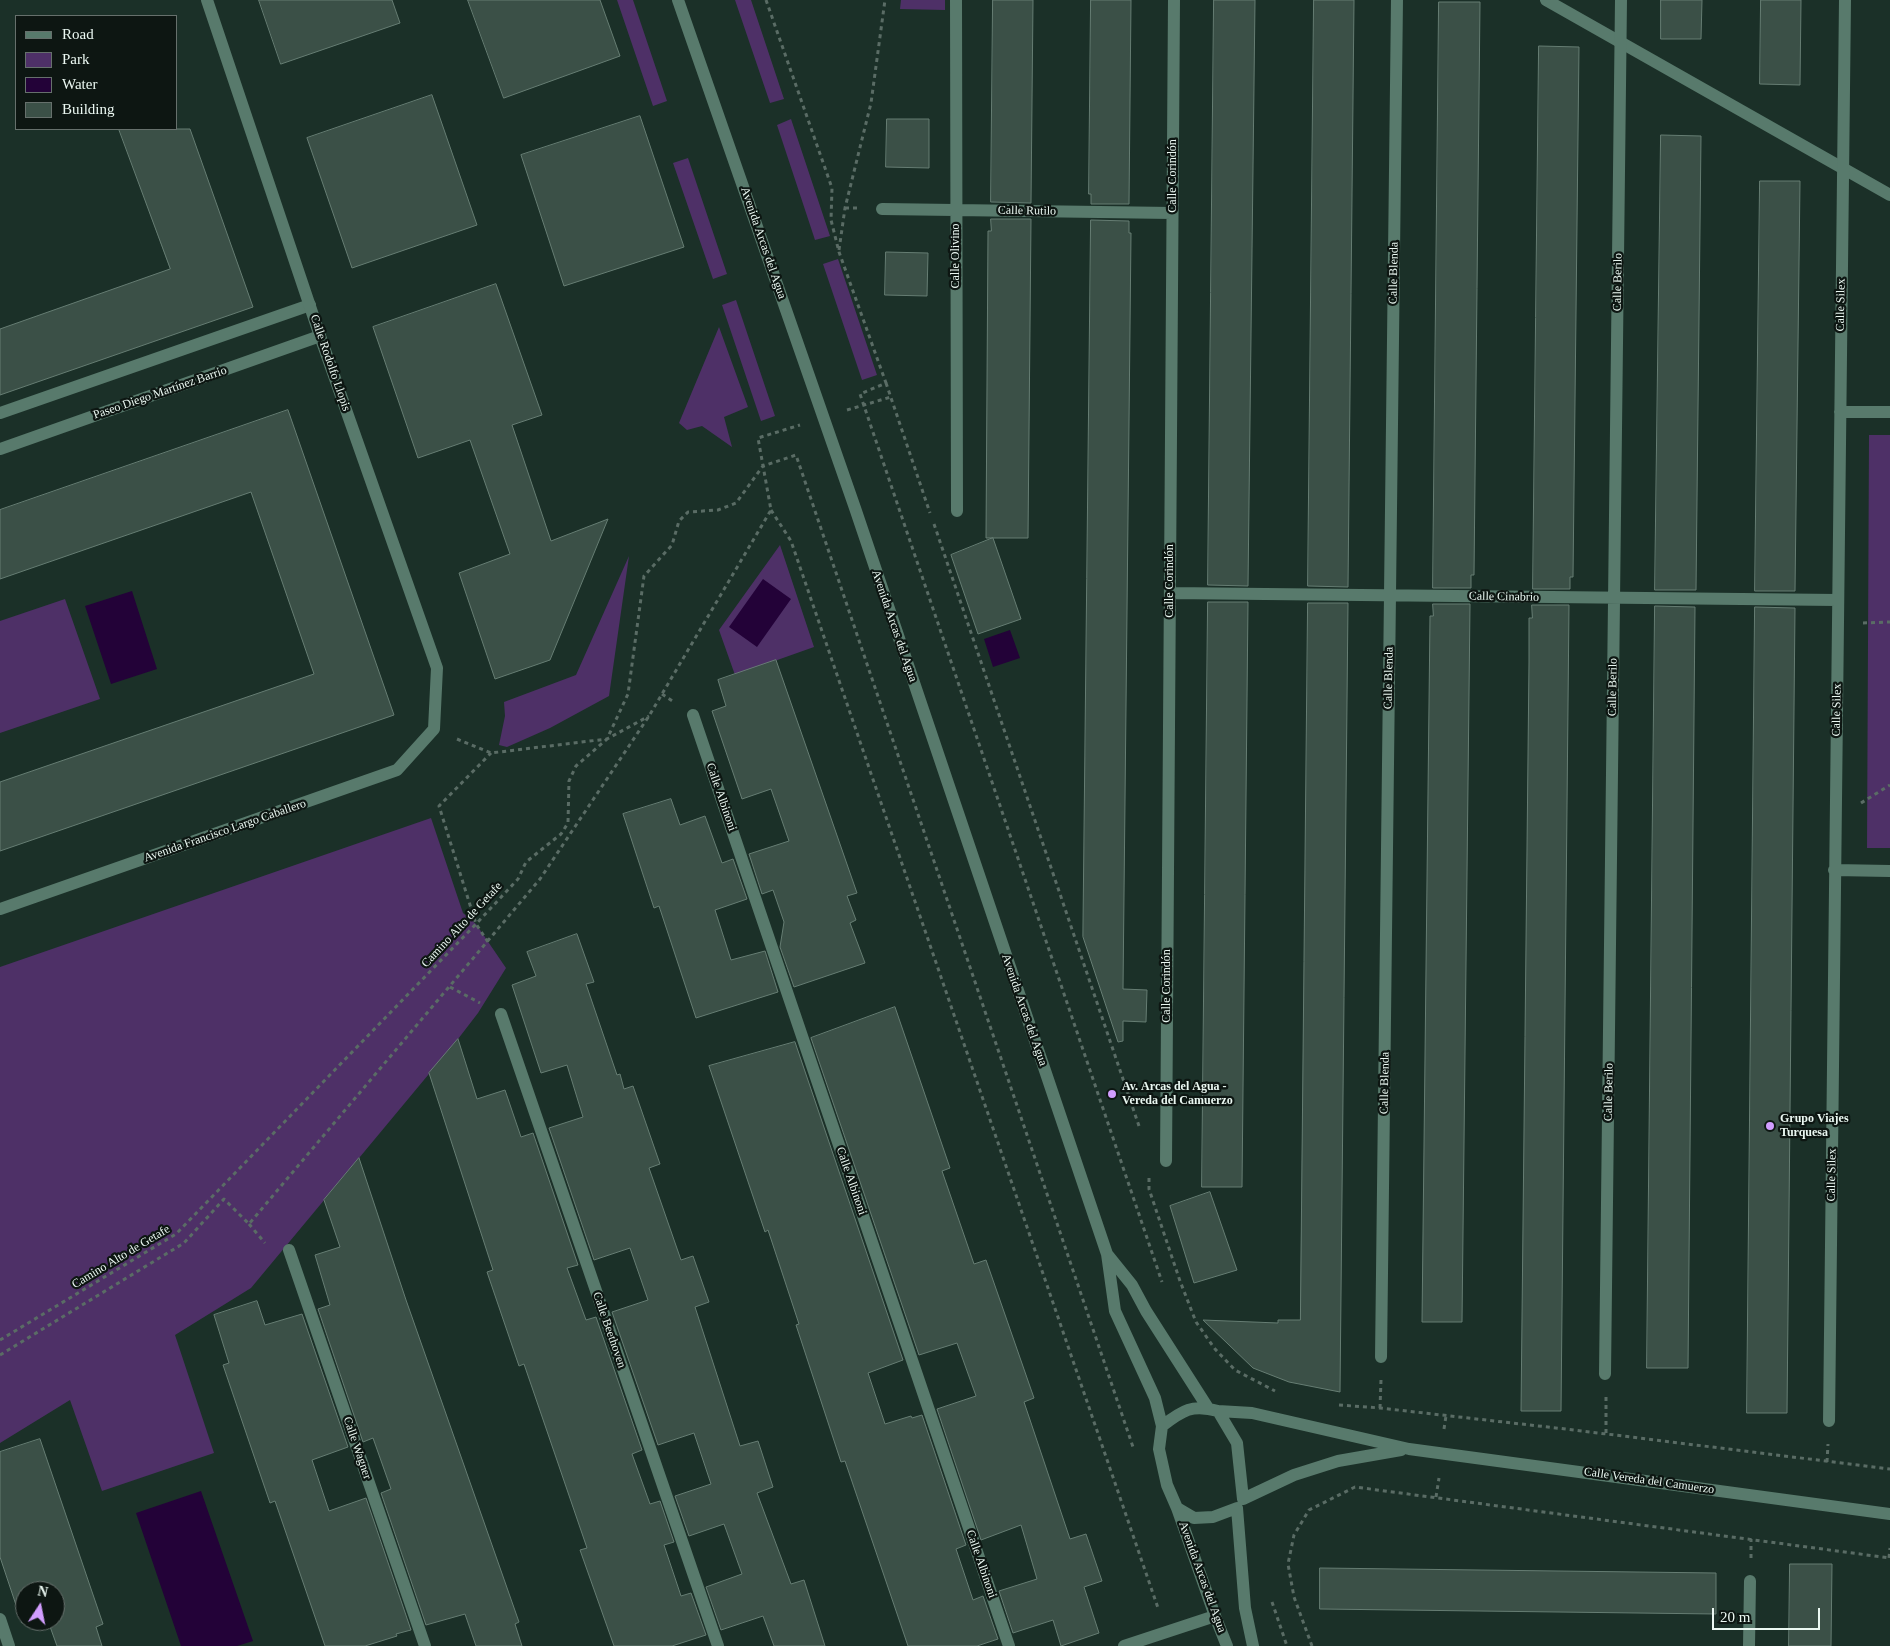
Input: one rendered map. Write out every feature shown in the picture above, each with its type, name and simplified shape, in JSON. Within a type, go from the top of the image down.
[{"type":"street","name":"Calle Rodolfo Llopis","points":[[207,0],[320,336],[437,668],[434,729]]},
{"type":"street","name":"Avenida Arcas del Agua","points":[[678,0],[823,418],[1106,1254],[1115,1311],[1155,1398],[1162,1426]]},
{"type":"street","name":"Calle Olivino","points":[[956,0],[957,511]]},
{"type":"street","name":"Calle Corindón","points":[[1166,1161],[1174,0]]},
{"type":"street","name":"Calle Blenda","points":[[1381,1357],[1397,0]]},
{"type":"street","points":[[1546,0],[1890,195]]},
{"type":"street","name":"Calle Berilo","points":[[1606,1374],[1621,0]]},
{"type":"street","name":"Calle Silex","points":[[1829,1421],[1845,0]]},
{"type":"street","name":"Calle Rutilo","points":[[882,209],[1172,213]]},
{"type":"street","points":[[0,413],[310,305]]},
{"type":"street","name":"Paseo Diego Martínez Barrio","points":[[0,449],[320,336]]},
{"type":"street","points":[[1840,412],[1890,412]]},
{"type":"street","name":"Calle Cinabrio","points":[[1170,593],[1838,600]]},
{"type":"street","name":"Calle Albinoni","points":[[693,715],[1009,1646]]},
{"type":"street","name":"Avenida Francisco Largo Caballero","points":[[0,910],[397,770],[434,729]]},
{"type":"street","points":[[1834,870],[1890,871]]},
{"type":"street","name":"Calle Beethoven","points":[[501,1014],[718,1646]]},
{"type":"street","name":"Calle Wagner","points":[[289,1250],[426,1646]]},
{"type":"street","name":"Avenida Arcas del Agua","points":[[1106,1254],[1132,1285],[1146,1311],[1213,1410]]},
{"type":"street","points":[[1240,1503],[1213,1517],[1194,1518],[1177,1508],[1167,1485],[1159,1449],[1162,1426],[1190,1408],[1213,1410],[1237,1443],[1240,1503],[1245,1608],[1254,1646]]},
{"type":"street","name":"Calle Vereda del Camuerzo","points":[[1213,1410],[1252,1413],[1408,1448],[1890,1514]]},
{"type":"street","name":"Calle Vereda del Camuerzo","points":[[1240,1503],[1294,1475],[1338,1461],[1408,1448]]},
{"type":"street","name":"Avenida Arcas del Agua","points":[[1177,1508],[1215,1616],[1228,1646]]},
{"type":"street","points":[[1749,1646],[1750,1581]]},
{"type":"street","points":[[1124,1646],[1215,1616]]},
{"type":"street","points":[[0,1619],[9,1646]]},
{"type":"path","points":[[766,0],[832,188],[831,220],[839,252],[891,397],[930,514]]},
{"type":"path","points":[[839,252],[845,208],[871,104],[885,0]]},
{"type":"path","points":[[886,383],[860,394],[1162,1283]]},
{"type":"path","points":[[891,397],[758,438],[772,510],[792,541],[1167,1631]]},
{"type":"path","points":[[763,466],[796,456],[1133,1449]]},
{"type":"path","name":"Camino Alto de Getafe","points":[[0,1340],[176,1234],[476,924],[518,879],[526,862],[561,834],[568,823],[569,780],[576,766],[607,739],[628,694],[644,576],[672,545],[679,521],[688,512],[718,510],[736,504],[763,466]]},
{"type":"path","points":[[0,1355],[184,1243],[224,1199],[249,1224],[540,879],[650,716],[772,510]]},
{"type":"path","points":[[934,523],[1140,1128]]},
{"type":"path","points":[[434,729],[491,753],[607,739],[650,716]]},
{"type":"path","points":[[488,942],[476,924],[439,806],[491,753]]},
{"type":"path","points":[[450,987],[501,1014]]},
{"type":"path","points":[[1148,1172],[1149,1189],[1196,1322],[1215,1349],[1235,1370],[1276,1391]]},
{"type":"path","points":[[1606,1374],[1606,1435]]},
{"type":"path","points":[[1336,1405],[1380,1408],[1890,1469]]},
{"type":"path","points":[[1312,1646],[1294,1597],[1288,1564],[1294,1535],[1309,1510],[1354,1487],[1889,1558],[1890,1548]]},
{"type":"green space","points":[[617,0],[633,0],[667,101],[653,106]]},
{"type":"green space","points":[[735,0],[751,0],[784,99],[770,103]]},
{"type":"green space","points":[[901,0],[945,0],[945,10],[900,9]]},
{"type":"green space","points":[[791,119],[830,236],[815,240],[777,125]]},
{"type":"green space","points":[[688,158],[727,274],[713,279],[673,163]]},
{"type":"green space","points":[[838,259],[877,375],[862,380],[823,264]]},
{"type":"green space","points":[[736,300],[775,416],[761,421],[722,305]]},
{"type":"green space","points":[[719,327],[748,407],[724,417],[732,447],[702,426],[687,430],[679,423]]},
{"type":"green space","points":[[1869,435],[1890,435],[1890,848],[1867,848]]},
{"type":"green space","points":[[780,545],[814,647],[735,675],[719,630]]},
{"type":"green space","points":[[629,556],[609,696],[550,728],[507,747],[499,745],[505,716],[504,702],[576,675]]},
{"type":"green space","points":[[65,599],[100,699],[0,733],[0,621]]},
{"type":"green space","points":[[431,818],[463,913],[476,924],[506,968],[478,1013],[458,1039],[251,1288],[175,1335],[214,1453],[102,1491],[70,1400],[0,1443],[0,967]]},
{"type":"water","points":[[763,579],[791,599],[757,647],[729,627]]},
{"type":"water","points":[[132,591],[157,669],[111,684],[85,606]]},
{"type":"water","points":[[1010,630],[1020,658],[993,667],[984,639]]},
{"type":"water","points":[[201,1491],[253,1641],[237,1646],[181,1646],[136,1513]]},
{"type":"building","points":[[259,0],[392,0],[400,23],[281,64]]},
{"type":"building","points":[[468,0],[600,0],[620,56],[504,98]]},
{"type":"building","points":[[993,0],[1033,0],[1031,203],[991,202]]},
{"type":"building","points":[[1091,0],[1131,0],[1129,204],[1091,204],[1091,194],[1089,194]]},
{"type":"building","points":[[1214,0],[1255,0],[1248,586],[1208,585]]},
{"type":"building","points":[[1314,0],[1354,0],[1348,587],[1308,586]]},
{"type":"building","points":[[1661,0],[1702,0],[1701,39],[1661,39]]},
{"type":"building","points":[[1761,0],[1801,0],[1800,85],[1760,84]]},
{"type":"building","points":[[1439,2],[1480,2],[1474,575],[1471,575],[1471,588],[1433,588]]},
{"type":"building","points":[[1539,46],[1579,47],[1573,577],[1570,577],[1570,589],[1533,589]]},
{"type":"building","points":[[432,95],[477,225],[352,268],[307,138]]},
{"type":"building","points":[[640,116],[684,247],[564,286],[521,155]]},
{"type":"building","points":[[887,119],[929,119],[929,168],[886,167]]},
{"type":"building","points":[[190,129],[253,307],[0,395],[0,329],[170,269],[119,130]]},
{"type":"building","points":[[1661,135],[1701,136],[1696,590],[1655,590]]},
{"type":"building","points":[[1760,181],[1800,181],[1795,591],[1755,591]]},
{"type":"building","points":[[991,219],[1031,219],[1028,538],[986,538],[988,231],[991,231]]},
{"type":"building","points":[[1091,220],[1129,221],[1129,233],[1131,233],[1123,989],[1147,990],[1146,1022],[1123,1021],[1123,1041],[1118,1042],[1083,937]]},
{"type":"building","points":[[886,252],[928,253],[927,296],[885,295]]},
{"type":"building","points":[[496,284],[542,415],[512,425],[551,541],[608,519],[550,660],[495,679],[459,573],[510,554],[470,440],[418,458],[373,327]]},
{"type":"building","points":[[288,410],[394,715],[0,851],[0,782],[314,674],[251,492],[0,579],[0,510]]},
{"type":"building","points":[[993,538],[1021,619],[978,634],[951,555]]},
{"type":"building","points":[[1208,602],[1248,602],[1242,1187],[1202,1187]]},
{"type":"building","points":[[1308,603],[1348,603],[1340,1392],[1289,1382],[1253,1368],[1203,1320],[1278,1323],[1278,1320],[1300,1320]]},
{"type":"building","points":[[1433,604],[1470,604],[1462,1322],[1422,1322],[1430,616],[1433,616]]},
{"type":"building","points":[[1532,605],[1569,605],[1561,1411],[1521,1411],[1529,618],[1532,618]]},
{"type":"building","points":[[1655,606],[1695,607],[1688,1368],[1647,1368]]},
{"type":"building","points":[[1755,607],[1795,608],[1787,1413],[1747,1413]]},
{"type":"building","points":[[776,660],[857,893],[847,896],[856,920],[850,923],[865,963],[794,987],[780,947],[784,922],[773,890],[762,894],[749,854],[789,841],[771,789],[742,799],[712,711],[726,706],[718,680]]},
{"type":"building","points":[[671,799],[680,825],[705,816],[722,863],[733,859],[747,899],[715,910],[731,960],[765,951],[778,992],[696,1018],[659,906],[654,908],[623,814]]},
{"type":"building","points":[[577,934],[594,982],[586,984],[617,1075],[620,1074],[624,1089],[633,1086],[660,1164],[649,1168],[681,1260],[693,1256],[709,1302],[695,1307],[740,1446],[758,1441],[773,1487],[757,1493],[791,1584],[804,1580],[825,1646],[774,1646],[763,1616],[721,1630],[706,1587],[742,1574],[724,1524],[689,1536],[675,1496],[711,1484],[694,1433],[658,1445],[612,1312],[648,1300],[630,1248],[594,1260],[549,1128],[583,1117],[567,1065],[541,1073],[512,985],[536,976],[527,952]]},
{"type":"building","points":[[895,1007],[950,1168],[942,1171],[974,1264],[986,1260],[1034,1398],[1024,1402],[1070,1539],[1086,1534],[1102,1581],[1084,1587],[1099,1633],[1061,1646],[1053,1620],[1013,1633],[999,1591],[1037,1579],[1021,1525],[981,1540],[937,1409],[976,1396],[957,1343],[919,1355],[811,1038]]},
{"type":"building","points":[[458,1039],[477,1099],[505,1090],[521,1137],[533,1133],[578,1265],[567,1268],[586,1320],[596,1317],[642,1450],[632,1454],[650,1504],[660,1501],[674,1542],[664,1545],[681,1596],[691,1593],[706,1635],[672,1646],[614,1646],[580,1550],[587,1548],[524,1364],[519,1366],[487,1272],[493,1270],[429,1073]]},
{"type":"building","points":[[795,1042],[903,1360],[868,1373],[885,1424],[911,1416],[912,1418],[922,1415],[966,1545],[956,1549],[973,1600],[983,1596],[998,1639],[977,1646],[908,1646],[845,1461],[841,1462],[796,1325],[799,1324],[768,1230],[765,1232],[709,1066]]},
{"type":"building","points":[[359,1158],[406,1300],[519,1622],[515,1624],[522,1646],[476,1646],[465,1614],[426,1625],[381,1493],[391,1489],[373,1438],[363,1442],[318,1309],[330,1305],[315,1255],[340,1247],[324,1200]]},
{"type":"building","points":[[1210,1192],[1237,1270],[1194,1283],[1170,1206]]},
{"type":"building","points":[[257,1301],[265,1325],[302,1314],[348,1447],[312,1460],[329,1511],[366,1498],[411,1630],[365,1646],[325,1646],[275,1501],[270,1503],[223,1365],[229,1363],[214,1315]]},
{"type":"building","points":[[40,1439],[103,1624],[96,1627],[102,1646],[57,1646],[52,1631],[65,1631],[65,1581],[15,1581],[15,1602],[0,1557],[0,1452]]},
{"type":"building","points":[[1790,1564],[1832,1564],[1831,1646],[1789,1646]]},
{"type":"building","points":[[1320,1568],[1716,1573],[1716,1614],[1320,1609]]},
{"type":"place","name":"Av. Arcas del Agua - Vereda del Camuerzo","points":[[1112,1094]]},
{"type":"place","name":"Grupo Viajes Turquesa","points":[[1770,1126]]}]
